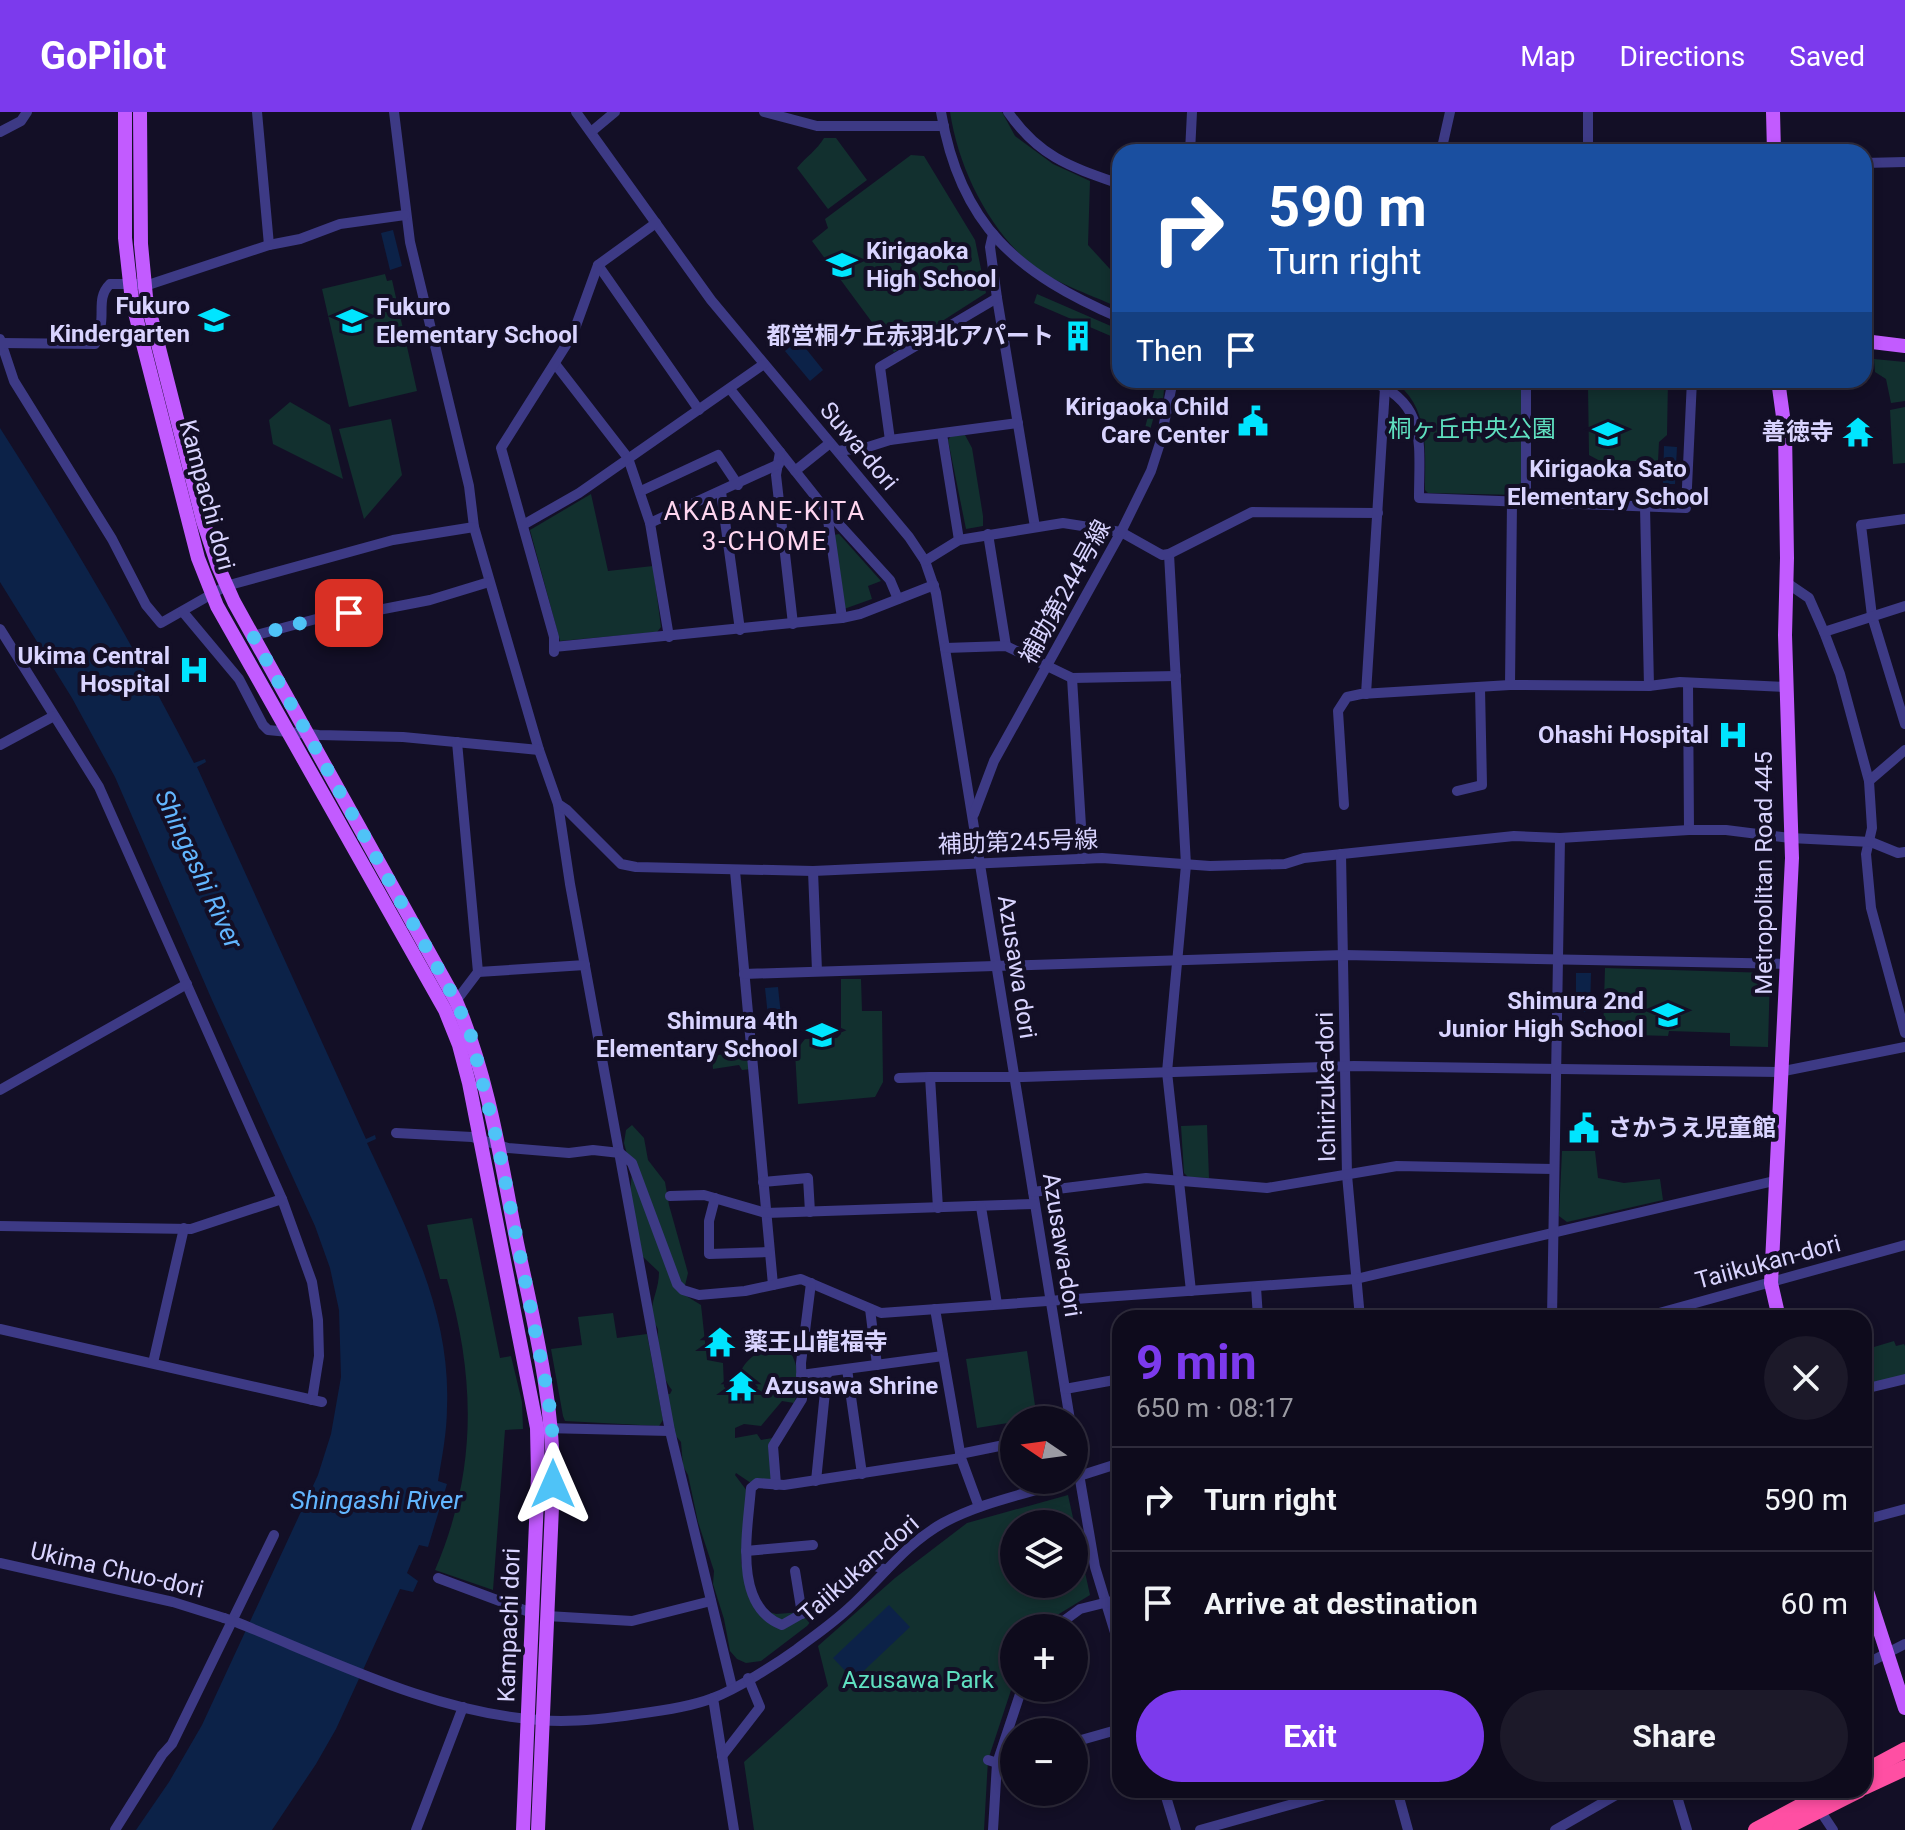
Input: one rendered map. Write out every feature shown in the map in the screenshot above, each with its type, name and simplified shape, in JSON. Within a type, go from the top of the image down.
[{"type":"highway","points":[[1872,1768],[1905,1750]]},
{"type":"highway","points":[[1872,1784],[1905,1768]]},
{"type":"highway","points":[[1756,1830],[1816,1798]]},
{"type":"highway","points":[[1780,1830],[1842,1798]]},
{"type":"main road","name":"Kampachi dori","points":[[125,112],[125,238],[198,558],[212,594],[445,1010],[459,1045],[481,1139],[537,1428],[532,1613],[538,1830]]},
{"type":"main road","name":"Kampachi dori","points":[[140,112],[141,244],[137,285],[150,316],[203,521],[226,586],[456,1001],[471,1036],[498,1145],[552,1427],[553,1484],[547,1616],[523,1830]]},
{"type":"main road","points":[[1773,112],[1774,144]]},
{"type":"main road","points":[[1872,342],[1905,346]]},
{"type":"main road","name":"Metropolitan Road 445","points":[[1777,1310],[1771,1283],[1779,1072],[1788,964],[1790,838],[1785,431],[1779,388]]},
{"type":"main road","points":[[1872,1607],[1905,1708]]},
{"type":"street","points":[[0,132],[21,121],[27,112]]},
{"type":"street","points":[[257,112],[269,245]]},
{"type":"street","name":"補助第245号線","points":[[394,112],[405,215],[489,582],[558,804],[621,864],[735,871],[813,871],[1102,858],[1186,865],[1285,864],[1304,858],[1514,836],[1560,838],[1689,830],[1726,830],[1790,838],[1871,842],[1903,851]]},
{"type":"street","name":"Suwa-dori","points":[[576,112],[711,300],[904,530],[925,561],[934,585],[980,863]]},
{"type":"street","points":[[591,132],[615,112]]},
{"type":"street","points":[[764,112],[817,126],[944,126]]},
{"type":"street","points":[[836,126],[837,112]]},
{"type":"street","points":[[941,112],[959,181],[993,234],[1033,272],[1062,292],[1112,314]]},
{"type":"street","points":[[1008,112],[1019,129],[1037,146],[1063,163],[1112,181]]},
{"type":"street","points":[[1190,144],[1192,112]]},
{"type":"street","points":[[1443,144],[1450,112]]},
{"type":"street","points":[[1588,112],[1588,144]]},
{"type":"street","points":[[1872,163],[1905,162]]},
{"type":"street","points":[[405,215],[340,224],[300,239],[269,245],[137,285],[110,284],[100,305],[101,322],[95,344],[1,341],[14,381],[112,539],[146,605],[161,623],[226,586],[393,540],[474,527]]},
{"type":"street","points":[[656,223],[598,265],[583,311],[556,365],[501,448],[554,637],[554,650],[842,618],[934,585]]},
{"type":"street","points":[[993,234],[990,247],[997,298],[1035,527]]},
{"type":"street","points":[[598,265],[699,410]]},
{"type":"street","points":[[890,440],[880,367],[997,298]]},
{"type":"street","points":[[523,525],[579,493],[764,364]]},
{"type":"street","points":[[556,365],[628,458],[650,523],[669,637]]},
{"type":"street","name":"補助第244号線","points":[[973,816],[994,761],[1121,532],[1156,457],[1171,388]]},
{"type":"street","points":[[1385,388],[1404,402],[1414,419],[1418,444],[1419,498],[1686,508],[1692,388]]},
{"type":"street","points":[[1366,694],[1385,388]]},
{"type":"street","points":[[1526,388],[1526,503]]},
{"type":"street","points":[[730,389],[781,459],[890,580],[898,599]]},
{"type":"street","points":[[795,471],[834,447],[868,447],[890,440],[1018,423]]},
{"type":"street","points":[[942,434],[959,540]]},
{"type":"street","points":[[641,491],[718,455],[738,485]]},
{"type":"street","points":[[650,523],[738,485],[781,459]]},
{"type":"street","points":[[781,459],[776,475],[793,624]]},
{"type":"street","points":[[721,492],[740,630]]},
{"type":"street","points":[[1510,685],[1512,502]]},
{"type":"street","points":[[1645,507],[1649,686]]},
{"type":"street","points":[[827,511],[842,618]]},
{"type":"street","points":[[925,561],[959,540],[1063,523],[1121,532],[1162,555],[1252,512],[1378,513]]},
{"type":"street","points":[[1905,519],[1861,525],[1872,616],[1905,724]]},
{"type":"street","points":[[988,534],[1006,646]]},
{"type":"street","points":[[1169,554],[1186,865],[1167,1072],[1191,1291]]},
{"type":"street","points":[[253,636],[331,615],[368,612],[430,600],[489,582]]},
{"type":"street","points":[[1787,583],[1809,598],[1824,632],[1840,674],[1869,781],[1871,842],[1866,854],[1871,908],[1905,1033]]},
{"type":"street","points":[[1824,632],[1905,606]]},
{"type":"street","points":[[183,612],[239,679],[265,728],[307,734],[391,736],[541,747]]},
{"type":"street","points":[[0,629],[99,787],[282,1199],[303,1253],[314,1295],[319,1356],[317,1401],[0,1329]]},
{"type":"street","points":[[945,648],[1006,646],[1072,678],[1176,676]]},
{"type":"street","points":[[1072,678],[1083,859]]},
{"type":"street","points":[[1688,683],[1689,830]]},
{"type":"street","points":[[1344,805],[1338,711],[1347,697],[1510,685],[1649,686],[1688,683],[1786,687]]},
{"type":"street","points":[[1457,791],[1482,785],[1480,688]]},
{"type":"street","points":[[0,745],[54,716]]},
{"type":"street","points":[[456,1001],[478,972],[457,742]]},
{"type":"street","points":[[1869,781],[1905,750]]},
{"type":"street","points":[[558,804],[670,1431],[732,1687]]},
{"type":"street","points":[[1552,1310],[1560,838]]},
{"type":"street","name":"Ichirizuka-dori","points":[[1341,854],[1347,1175],[1359,1310]]},
{"type":"street","name":"Azusawa dori","points":[[980,863],[1015,1076]]},
{"type":"street","points":[[735,871],[773,1285]]},
{"type":"street","points":[[813,871],[817,971]]},
{"type":"street","points":[[744,974],[1344,955],[1788,964]]},
{"type":"street","points":[[478,972],[585,965]]},
{"type":"street","points":[[1892,983],[1905,979]]},
{"type":"street","points":[[0,1090],[187,984]]},
{"type":"street","points":[[899,1078],[1346,1066],[1779,1072],[1905,1047]]},
{"type":"street","name":"Azusawa-dori","points":[[1015,1076],[1068,1406]]},
{"type":"street","points":[[930,1077],[938,1208]]},
{"type":"street","points":[[396,1133],[481,1139],[498,1145],[569,1153],[593,1150],[620,1153],[632,1163],[677,1284],[683,1290],[699,1295],[801,1279],[881,1313],[1356,1279],[1774,1181]]},
{"type":"street","points":[[1033,1192],[1146,1178],[1267,1188],[1397,1166],[1554,1169]]},
{"type":"street","points":[[763,1182],[808,1178],[810,1212]]},
{"type":"street","points":[[670,1196],[704,1195],[766,1213],[1034,1204]]},
{"type":"street","points":[[715,1198],[709,1221],[709,1254],[769,1252]]},
{"type":"street","points":[[0,1226],[191,1229],[282,1199]]},
{"type":"street","points":[[981,1207],[997,1304]]},
{"type":"street","points":[[153,1363],[184,1228]]},
{"type":"street","name":"Taiikukan-dori","points":[[1671,1310],[1905,1245]]},
{"type":"street","points":[[776,1485],[773,1446],[802,1399],[801,1375],[811,1283]]},
{"type":"street","points":[[1256,1287],[1257,1310]]},
{"type":"street","points":[[870,1309],[877,1365]]},
{"type":"street","points":[[935,1309],[960,1456],[979,1507]]},
{"type":"street","points":[[801,1375],[943,1356]]},
{"type":"street","points":[[847,1369],[862,1474]]},
{"type":"street","points":[[816,1481],[827,1372]]},
{"type":"street","points":[[1872,1387],[1905,1379]]},
{"type":"street","points":[[1065,1389],[1112,1380]]},
{"type":"street","points":[[537,1428],[670,1431]]},
{"type":"street","points":[[886,1570],[873,1565],[831,1597],[782,1625],[769,1620],[754,1600],[745,1560],[751,1488],[757,1483],[776,1485],[862,1474],[1000,1446]]},
{"type":"street","name":"Taiikukan-dori","points":[[1088,1473],[1112,1466]]},
{"type":"street","name":"Taiikukan-dori","points":[[378,1679],[463,1707],[535,1720],[610,1718],[713,1698],[794,1651],[848,1609],[906,1549],[942,1524],[979,1507],[1022,1494]]},
{"type":"street","points":[[1078,1494],[1112,1623]]},
{"type":"street","points":[[1872,1518],[1905,1509]]},
{"type":"street","points":[[115,1830],[172,1744],[274,1535]]},
{"type":"street","points":[[746,1551],[813,1545]]},
{"type":"street","name":"Ukima Chuo-dori","points":[[0,1563],[173,1602],[224,1618],[378,1679]]},
{"type":"street","points":[[795,1571],[802,1614]]},
{"type":"street","points":[[438,1578],[532,1613]]},
{"type":"street","points":[[547,1616],[632,1621],[711,1601]]},
{"type":"street","points":[[1073,1614],[1080,1609],[1112,1601]]},
{"type":"street","points":[[1872,1661],[1905,1644]]},
{"type":"street","points":[[722,1756],[760,1707],[748,1678]]},
{"type":"street","points":[[713,1698],[734,1830]]},
{"type":"street","points":[[993,1830],[992,1762],[1016,1702]]},
{"type":"street","points":[[416,1830],[463,1707]]},
{"type":"street","points":[[1088,1738],[1112,1731]]},
{"type":"street","points":[[992,1762],[1000,1761]]},
{"type":"street","points":[[1166,1798],[1176,1830]]},
{"type":"street","points":[[1200,1830],[1314,1798]]},
{"type":"street","points":[[1399,1798],[1408,1830]]},
{"type":"street","points":[[1555,1830],[1611,1798]]},
{"type":"street","points":[[1677,1798],[1687,1830]]},
{"type":"street","points":[[1819,1809],[1833,1830]]},
{"type":"green space","points":[[950,112],[1002,112],[1015,136],[1053,164],[1090,181],[1088,245],[1112,271],[1112,305],[1043,273],[1019,253],[979,198],[954,134]]},
{"type":"green space","points":[[824,138],[836,138],[867,180],[828,209],[797,168]]},
{"type":"green space","points":[[911,155],[924,156],[975,240],[986,293],[894,352],[812,241],[828,228],[825,219]]},
{"type":"green space","points":[[385,274],[387,281],[392,280],[417,391],[349,407],[322,289]]},
{"type":"green space","points":[[1037,294],[1112,327],[1112,337],[1034,303]]},
{"type":"green space","points":[[1874,359],[1905,362],[1905,401],[1891,403],[1886,379],[1875,372]]},
{"type":"green space","points":[[1155,388],[1164,388],[1163,400],[1159,399],[1148,437],[1143,436]]},
{"type":"green space","name":"桐ヶ丘中央公園","points":[[1402,388],[1521,388],[1522,491],[1519,495],[1428,493],[1425,490],[1423,429],[1413,402]]},
{"type":"green space","points":[[1588,388],[1668,388],[1667,435],[1659,442],[1658,461],[1600,461],[1589,455]]},
{"type":"green space","points":[[290,402],[330,425],[343,479],[273,444],[269,420]]},
{"type":"green space","points":[[1905,407],[1905,463],[1893,464],[1890,410]]},
{"type":"green space","points":[[391,419],[402,475],[364,519],[339,429]]},
{"type":"green space","points":[[965,435],[972,448],[983,516],[983,526],[966,529],[948,440],[951,436]]},
{"type":"green space","points":[[591,494],[608,571],[653,566],[661,627],[657,632],[560,641],[530,530]]},
{"type":"green space","points":[[839,534],[881,581],[868,586],[872,599],[844,609],[834,535]]},
{"type":"green space","points":[[1605,968],[1770,973],[1768,1047],[1730,1046],[1730,1033],[1669,1031],[1668,1036],[1603,1034]]},
{"type":"green space","points":[[841,979],[861,979],[862,1011],[882,1011],[883,1082],[875,1097],[798,1104],[795,1052],[805,1039],[837,1038],[841,1034]]},
{"type":"green space","points":[[749,1050],[751,1069],[742,1070],[739,1065],[713,1069],[712,1056]]},
{"type":"green space","points":[[632,1125],[644,1138],[648,1160],[665,1182],[688,1273],[683,1294],[701,1305],[707,1360],[723,1363],[724,1387],[741,1398],[748,1398],[758,1387],[741,1371],[754,1355],[772,1346],[785,1344],[796,1364],[798,1388],[794,1403],[782,1401],[761,1426],[744,1424],[735,1428],[735,1438],[757,1434],[761,1440],[779,1437],[773,1446],[776,1485],[754,1485],[735,1475],[747,1491],[741,1563],[756,1608],[776,1614],[817,1611],[807,1626],[761,1661],[746,1663],[730,1651],[713,1584],[714,1571],[683,1466],[681,1442],[675,1435],[667,1394],[672,1390],[662,1369],[658,1329],[652,1314],[659,1272],[640,1254],[630,1193],[632,1173],[624,1143],[626,1130]]},
{"type":"green space","points":[[1207,1125],[1209,1178],[1188,1177],[1184,1173],[1181,1126]]},
{"type":"green space","points":[[1562,1151],[1595,1151],[1598,1178],[1624,1183],[1660,1179],[1663,1200],[1567,1222],[1559,1216]]},
{"type":"green space","points":[[472,1218],[500,1358],[511,1356],[522,1402],[523,1429],[505,1430],[493,1590],[435,1570],[459,1497],[468,1426],[467,1390],[457,1316],[447,1279],[440,1279],[427,1225]]},
{"type":"green space","points":[[613,1313],[617,1338],[647,1334],[663,1420],[659,1426],[565,1421],[551,1349],[582,1345],[578,1317]]},
{"type":"green space","points":[[1894,1341],[1896,1346],[1904,1344],[1905,1379],[1872,1387],[1872,1348]]},
{"type":"green space","points":[[1027,1351],[1035,1406],[1000,1406],[1000,1424],[977,1428],[966,1359]]},
{"type":"green space","name":"Azusawa Park","points":[[1068,1495],[1071,1510],[1014,1510]]},
{"type":"green space","name":"Azusawa Park","points":[[1000,1514],[1000,1598],[1085,1598],[1059,1614],[1000,1614],[1000,1702],[1007,1702],[988,1760],[984,1830],[754,1830],[744,1762],[828,1686],[818,1646],[895,1578],[967,1523]]},
{"type":"water","points":[[393,230],[402,266],[390,270],[381,233]]},
{"type":"water","points":[[799,340],[823,370],[810,381],[785,351]]},
{"type":"water","name":"Shingashi River","points":[[0,428],[101,593],[194,763],[205,759],[206,762],[197,767],[366,1139],[375,1135],[376,1139],[367,1143],[411,1239],[442,1337],[447,1416],[438,1481],[447,1484],[428,1547],[419,1545],[407,1573],[418,1581],[413,1592],[400,1589],[336,1729],[272,1830],[136,1830],[202,1725],[318,1475],[331,1434],[341,1377],[339,1310],[330,1268],[315,1226],[115,777],[72,698],[0,582]]},
{"type":"water","points":[[1664,446],[1677,447],[1675,484],[1663,484]]},
{"type":"water","points":[[1576,973],[1591,973],[1590,1012],[1576,1012]]},
{"type":"water","points":[[778,987],[782,1025],[769,1026],[765,988]]},
{"type":"water","points":[[889,1605],[910,1627],[854,1680],[833,1658]]},
{"type":"place","name":"Kirigaoka High School","points":[[842,265]]},
{"type":"place","name":"Fukuro Kindergarten","points":[[214,320]]},
{"type":"place","name":"Fukuro Elementary School","points":[[352,321]]},
{"type":"place","name":"都営桐ケ丘赤羽北アパート","points":[[1078,336]]},
{"type":"place","name":"Kirigaoka Child Care Center","points":[[1253,421]]},
{"type":"place","name":"善徳寺","points":[[1858,432]]},
{"type":"place","name":"Kirigaoka Sato Elementary School","points":[[1608,434]]},
{"type":"place","name":"Ukima Central Hospital","points":[[194,670]]},
{"type":"place","name":"Ohashi Hospital","points":[[1733,735]]},
{"type":"place","name":"Shimura 2nd Junior High School","points":[[1668,1015]]},
{"type":"place","name":"Shimura 4th Elementary School","points":[[822,1035]]},
{"type":"place","name":"さかうえ児童館","points":[[1584,1128]]},
{"type":"place","name":"薬王山龍福寺","points":[[720,1342]]},
{"type":"place","name":"Azusawa Shrine","points":[[741,1386]]},
{"type":"district","name":"AKABANE-KITA 3-CHOME","points":[[765,526]]},
{"type":"route","points":[[349,613],[253,636],[456,1001],[471,1036],[498,1145],[548,1395],[554,1454],[553,1484]]}]
